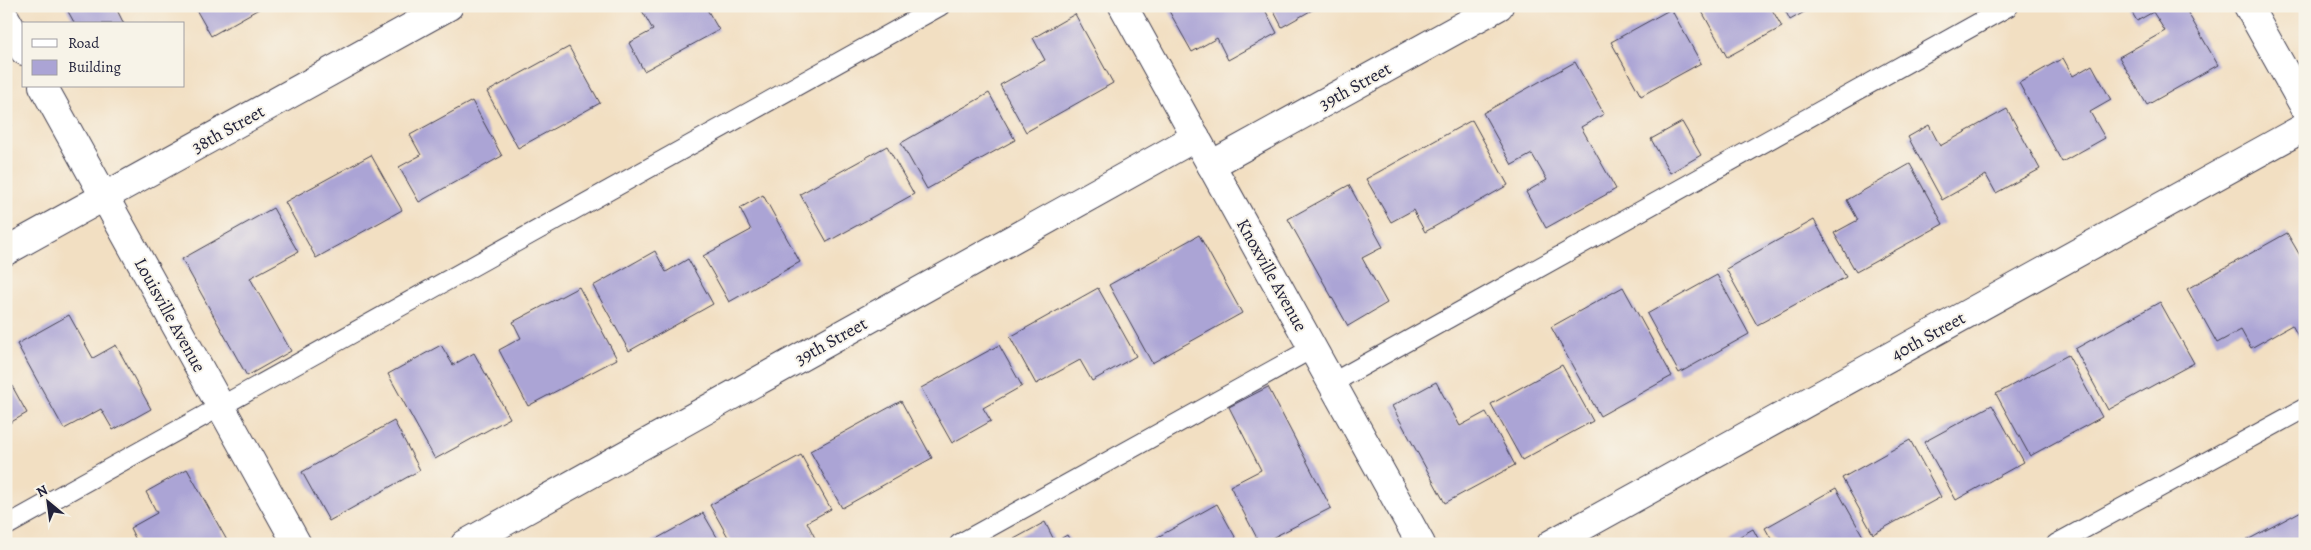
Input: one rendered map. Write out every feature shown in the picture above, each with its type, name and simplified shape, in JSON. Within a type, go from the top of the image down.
[{"type":"street","name":"38th Street","points":[[6,252],[449,6]]},
{"type":"street","name":"Knoxville Avenue","points":[[1123,6],[1421,544]]},
{"type":"street","name":"39th Street","points":[[1211,165],[1499,6]]},
{"type":"street","points":[[2248,6],[2305,108]]},
{"type":"street","points":[[6,19],[22,47]]},
{"type":"street","name":"Louisville Avenue","points":[[44,88],[297,544]]},
{"type":"street","name":"40th Street","points":[[1551,544],[2305,128]]},
{"type":"street","name":"39th Street","points":[[466,544],[1196,137]]},
{"type":"lane","points":[[6,526],[940,6]]},
{"type":"lane","points":[[1332,383],[2008,6]]},
{"type":"lane","points":[[959,544],[1313,348]]},
{"type":"lane","points":[[2056,544],[2305,408]]},
{"type":"building","points":[[65,6],[115,6],[123,22],[74,22]]},
{"type":"building","points":[[194,6],[264,6],[211,36]]},
{"type":"building","points":[[705,6],[719,30],[644,71],[629,43],[653,30],[640,7]]},
{"type":"building","points":[[1177,6],[1263,6],[1277,33],[1228,60],[1217,38],[1192,52],[1169,11]]},
{"type":"building","points":[[1271,6],[1319,6],[1282,27]]},
{"type":"building","points":[[1699,6],[1770,6],[1782,27],[1727,57]]},
{"type":"building","points":[[1783,6],[1815,6],[1790,20]]},
{"type":"building","points":[[2128,6],[2184,6],[2218,65],[2147,105],[2119,57],[2165,31],[2153,12],[2137,21]]},
{"type":"building","points":[[1671,9],[1701,63],[1641,96],[1611,42]]},
{"type":"building","points":[[1075,14],[1113,83],[1026,132],[1000,85],[1045,60],[1033,38]]},
{"type":"building","points":[[569,47],[600,103],[518,148],[487,92]]},
{"type":"building","points":[[2063,58],[2073,76],[2092,65],[2111,100],[2090,112],[2105,138],[2062,162],[2019,83]]},
{"type":"building","points":[[1575,62],[1604,114],[1581,127],[1616,189],[1546,228],[1526,192],[1547,180],[1532,154],[1512,165],[1483,113]]},
{"type":"building","points":[[989,93],[1015,140],[927,189],[901,143]]},
{"type":"building","points":[[472,101],[502,156],[419,202],[399,167],[421,155],[410,135]]},
{"type":"building","points":[[2007,109],[2040,169],[1996,193],[1986,175],[1942,200],[1908,137],[1929,125],[1940,146]]},
{"type":"building","points":[[6,117],[11,126],[6,128]]},
{"type":"building","points":[[1472,120],[1508,185],[1425,232],[1413,210],[1391,222],[1366,179]]},
{"type":"building","points":[[1682,122],[1701,155],[1670,173],[1651,139]]},
{"type":"building","points":[[887,146],[914,194],[827,242],[800,194]]},
{"type":"building","points":[[371,155],[402,210],[316,258],[285,202]]},
{"type":"building","points":[[1910,164],[1943,224],[1856,272],[1834,233],[1858,220],[1847,200]]},
{"type":"building","points":[[1349,185],[1383,247],[1362,258],[1387,303],[1348,326],[1288,219]]},
{"type":"building","points":[[763,195],[800,262],[729,302],[703,256],[751,230],[740,208]]},
{"type":"building","points":[[273,208],[298,252],[250,278],[291,351],[247,376],[182,259]]},
{"type":"building","points":[[1814,220],[1846,277],[1757,325],[1726,269]]},
{"type":"building","points":[[2287,233],[2305,264],[2305,349],[2292,325],[2251,348],[2241,330],[2217,343],[2187,289]]},
{"type":"building","points":[[1199,235],[1242,313],[1152,363],[1109,285]]},
{"type":"building","points":[[655,251],[666,272],[688,259],[713,304],[629,351],[593,286]]},
{"type":"building","points":[[1717,275],[1749,334],[1679,373],[1647,314]]},
{"type":"building","points":[[579,287],[617,359],[528,406],[499,350],[521,338],[513,322]]},
{"type":"building","points":[[1623,287],[1672,376],[1600,416],[1551,327]]},
{"type":"building","points":[[1098,288],[1136,356],[1092,381],[1080,360],[1036,384],[1010,337]]},
{"type":"building","points":[[2160,302],[2194,363],[2108,410],[2075,349]]},
{"type":"building","points":[[69,315],[93,358],[116,345],[151,409],[113,430],[101,409],[64,429],[17,344]]},
{"type":"building","points":[[441,345],[453,365],[474,353],[510,418],[435,459],[388,374]]},
{"type":"building","points":[[999,345],[1022,386],[983,408],[991,421],[952,443],[921,388]]},
{"type":"building","points":[[2068,355],[2102,417],[2030,456],[1996,394]]},
{"type":"building","points":[[1562,365],[1593,421],[1522,460],[1491,404]]},
{"type":"building","points":[[6,375],[27,413],[6,425]]},
{"type":"building","points":[[1436,382],[1460,426],[1486,412],[1515,465],[1445,503],[1392,406]]},
{"type":"building","points":[[1268,387],[1331,508],[1260,544],[1230,486],[1261,470],[1229,407]]},
{"type":"building","points":[[901,401],[932,458],[842,508],[810,451]]},
{"type":"building","points":[[1992,405],[2024,462],[1956,500],[1924,442]]},
{"type":"building","points":[[394,421],[420,470],[329,521],[302,472]]},
{"type":"building","points":[[1910,440],[1941,497],[1873,534],[1842,478]]},
{"type":"building","points":[[801,455],[831,509],[807,522],[818,544],[732,544],[710,505]]},
{"type":"building","points":[[187,469],[229,544],[138,544],[130,528],[157,513],[146,492]]},
{"type":"building","points":[[1836,488],[1864,538],[1854,544],[1774,544],[1765,528]]},
{"type":"building","points":[[1217,504],[1239,544],[1145,544]]},
{"type":"building","points":[[2305,509],[2305,544],[2240,544]]},
{"type":"building","points":[[703,513],[721,544],[647,544]]},
{"type":"building","points":[[1045,522],[1055,542],[1067,535],[1072,544],[1005,544]]},
{"type":"building","points":[[1753,529],[1761,544],[1726,544]]}]
